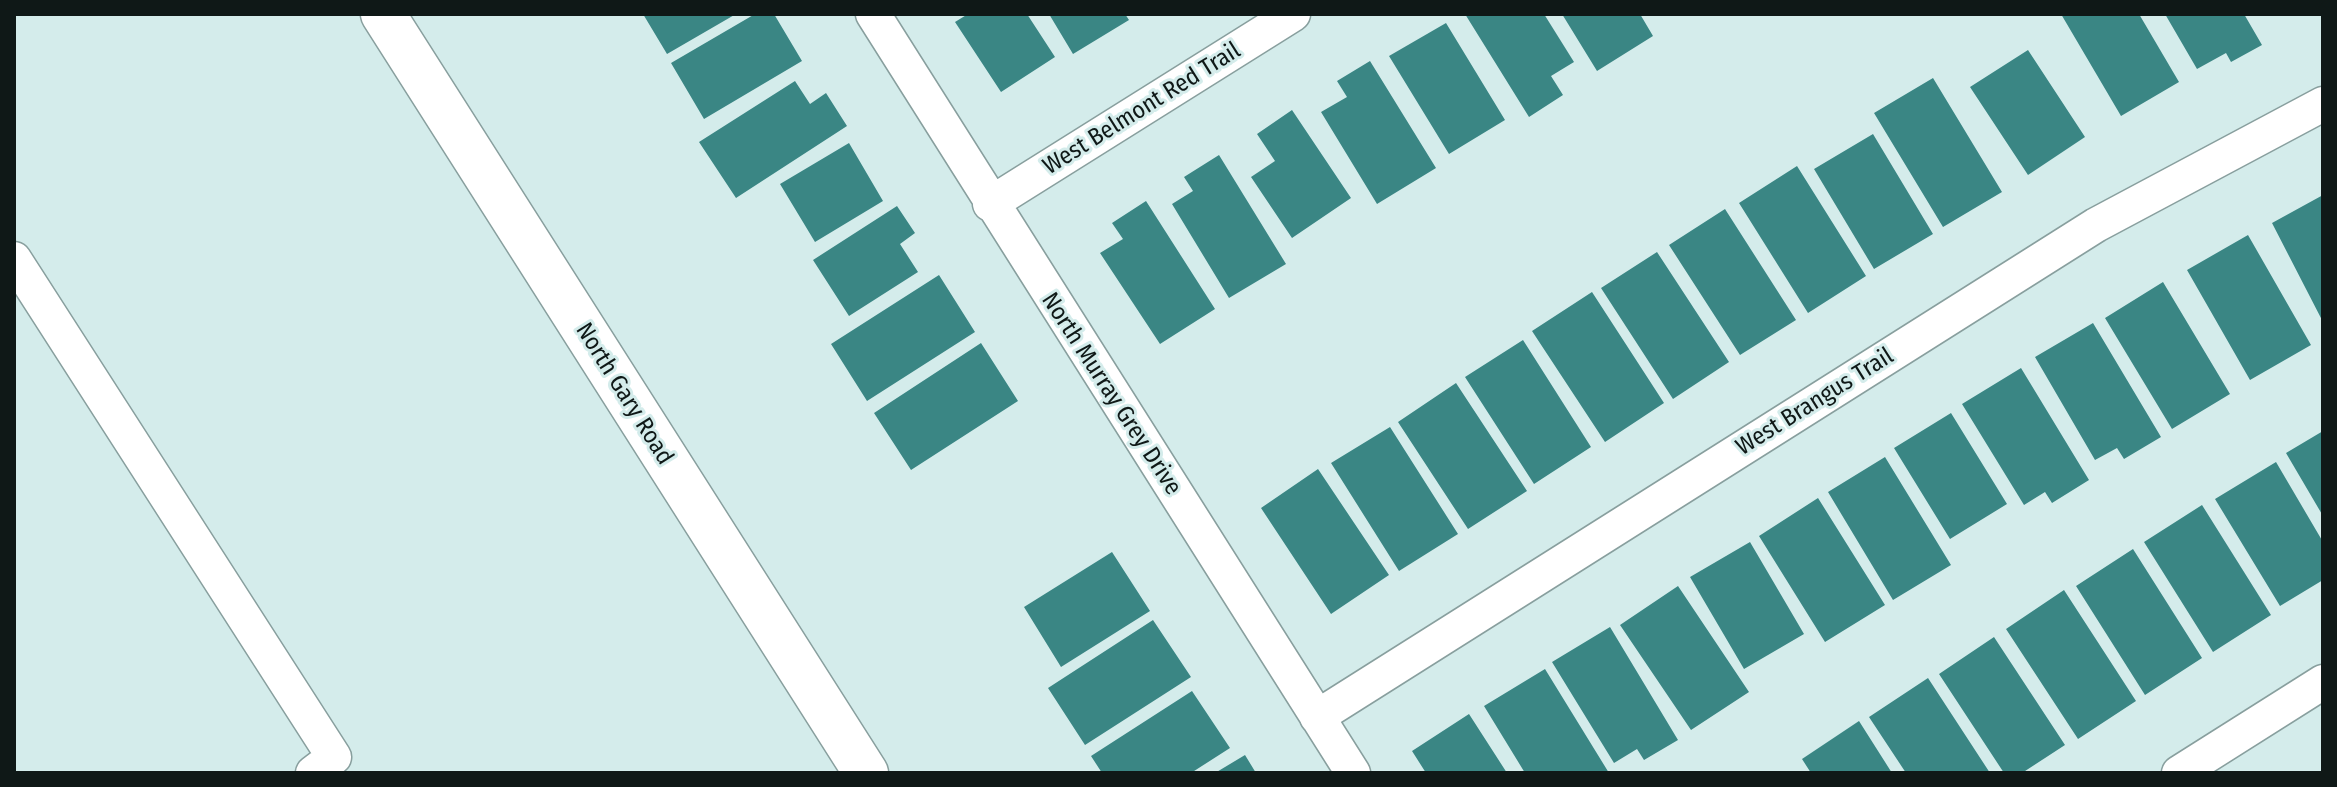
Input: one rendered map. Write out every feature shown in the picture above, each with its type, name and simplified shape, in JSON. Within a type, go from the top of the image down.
[{"type":"main road","name":"North Gary Road","points":[[383,14],[866,773]]},
{"type":"street","name":"North Murray Grey Drive","points":[[873,14],[990,204],[1353,773]]},
{"type":"street","name":"West Belmont Red Trail","points":[[990,204],[1293,14]]},
{"type":"street","name":"West Brangus Trail","points":[[1317,717],[2096,225],[2323,104]]},
{"type":"street","points":[[14,259],[324,765]]},
{"type":"street","points":[[2179,773],[2323,682]]},
{"type":"building","points":[[643,14],[736,14],[667,54]]},
{"type":"building","points":[[755,14],[774,14],[802,61],[704,119],[671,63]]},
{"type":"building","points":[[968,14],[1027,14],[1055,57],[1001,92],[955,22]]},
{"type":"building","points":[[1049,14],[1125,14],[1129,20],[1073,54]]},
{"type":"building","points":[[1465,14],[1544,14],[1574,62],[1551,76],[1563,95],[1529,117]]},
{"type":"building","points":[[1562,14],[1640,14],[1653,36],[1597,71]]},
{"type":"building","points":[[2061,14],[2139,14],[2179,82],[2121,116]]},
{"type":"building","points":[[2165,14],[2244,14],[2262,45],[2231,62],[2226,53],[2197,69]]},
{"type":"building","points":[[1446,23],[1505,120],[1449,154],[1389,56]]},
{"type":"building","points":[[2028,50],[2085,137],[2028,175],[1970,87]]},
{"type":"building","points":[[1370,61],[1436,168],[1377,204],[1321,112],[1347,97],[1337,81]]},
{"type":"building","points":[[1933,78],[2002,192],[1943,227],[1874,113]]},
{"type":"building","points":[[795,81],[810,104],[826,93],[847,126],[736,198],[699,142]]},
{"type":"building","points":[[1292,110],[1351,198],[1292,238],[1251,177],[1275,161],[1257,134]]},
{"type":"building","points":[[1873,134],[1933,234],[1874,269],[1814,169]]},
{"type":"building","points":[[849,143],[883,201],[815,242],[780,184]]},
{"type":"building","points":[[1219,155],[1286,264],[1229,298],[1172,204],[1193,191],[1184,177]]},
{"type":"building","points":[[1797,166],[1866,276],[1808,313],[1739,203]]},
{"type":"building","points":[[2323,195],[2323,322],[2272,223]]},
{"type":"building","points":[[1146,201],[1215,309],[1160,344],[1100,253],[1123,239],[1112,223]]},
{"type":"building","points":[[897,206],[915,233],[900,244],[918,272],[849,316],[813,260]]},
{"type":"building","points":[[1725,209],[1796,320],[1740,355],[1669,245]]},
{"type":"building","points":[[2248,235],[2311,345],[2250,380],[2187,270]]},
{"type":"building","points":[[1657,252],[1729,362],[1673,399],[1601,288]]},
{"type":"building","points":[[939,275],[975,332],[867,401],[831,344]]},
{"type":"building","points":[[2163,282],[2230,394],[2172,429],[2105,318]]},
{"type":"building","points":[[1592,292],[1664,403],[1605,442],[1532,331]]},
{"type":"building","points":[[2093,323],[2161,437],[2124,459],[2117,448],[2095,460],[2035,357]]},
{"type":"building","points":[[1523,340],[1591,447],[1534,484],[1465,377]]},
{"type":"building","points":[[981,343],[1018,401],[911,470],[874,413]]},
{"type":"building","points":[[2021,368],[2089,480],[2052,503],[2045,492],[2024,505],[1962,404]]},
{"type":"building","points":[[1456,383],[1527,491],[1468,529],[1398,422]]},
{"type":"building","points":[[1951,413],[2007,504],[1950,539],[1894,448]]},
{"type":"building","points":[[1390,427],[1458,534],[1399,571],[1331,463]]},
{"type":"building","points":[[2323,431],[2323,516],[2286,453]]},
{"type":"building","points":[[1885,457],[1951,565],[1893,600],[1828,492]]},
{"type":"building","points":[[2276,462],[2323,542],[2323,580],[2280,606],[2215,499]]},
{"type":"building","points":[[1318,469],[1389,575],[1331,614],[1261,508]]},
{"type":"building","points":[[1818,498],[1885,605],[1825,642],[1759,536]]},
{"type":"building","points":[[2202,505],[2271,615],[2213,652],[2144,542]]},
{"type":"building","points":[[1750,542],[1804,634],[1744,669],[1690,577]]},
{"type":"building","points":[[2133,549],[2202,658],[2145,695],[2076,586]]},
{"type":"building","points":[[1112,552],[1150,611],[1061,667],[1024,607]]},
{"type":"building","points":[[1678,586],[1749,692],[1691,730],[1620,625]]},
{"type":"building","points":[[2064,590],[2136,701],[2078,739],[2006,629]]},
{"type":"building","points":[[1153,620],[1191,677],[1085,745],[1048,688]]},
{"type":"building","points":[[1610,627],[1678,740],[1644,760],[1637,749],[1614,763],[1552,662]]},
{"type":"building","points":[[1994,637],[2065,745],[2022,773],[2004,773],[1939,674]]},
{"type":"building","points":[[1545,669],[1609,773],[1525,773],[1484,706]]},
{"type":"building","points":[[1928,678],[1990,773],[1906,773],[1869,717]]},
{"type":"building","points":[[1192,691],[1230,748],[1191,773],[1102,773],[1091,756]]},
{"type":"building","points":[[1469,714],[1507,773],[1426,773],[1412,751]]},
{"type":"building","points":[[1859,721],[1892,773],[1811,773],[1802,759]]},
{"type":"building","points":[[1245,755],[1256,773],[1215,773]]}]
